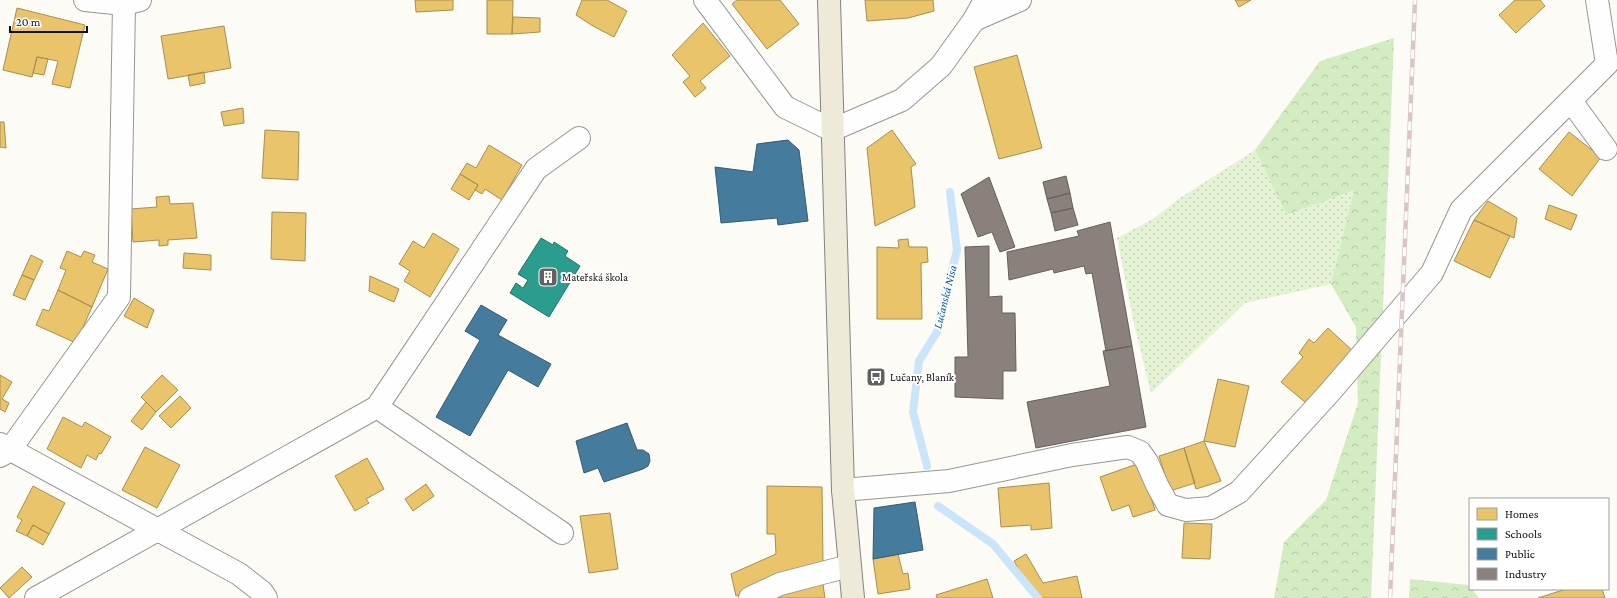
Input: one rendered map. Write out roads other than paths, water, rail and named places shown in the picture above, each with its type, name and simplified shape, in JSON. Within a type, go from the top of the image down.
[{"type":"main road","points":[[829,0],[832,130],[836,190],[843,490],[853,598]]},
{"type":"street","points":[[86,0],[132,2],[119,297],[3,450],[159,530],[239,574],[262,592],[266,598]]},
{"type":"street","points":[[704,0],[785,107],[832,130],[902,100],[941,66],[974,20],[985,0]]},
{"type":"street","points":[[974,20],[1020,0]]},
{"type":"street","points":[[843,490],[949,481],[1072,455],[1128,447],[1140,452],[1147,462],[1168,505],[1186,510],[1211,508],[1239,492],[1330,392],[1432,273],[1461,210],[1607,64],[1597,0]]},
{"type":"street","points":[[1571,101],[1606,149]]},
{"type":"street","points":[[36,598],[377,407],[536,169],[579,138]]},
{"type":"street","points":[[377,407],[562,533]]},
{"type":"street","points":[[750,598],[780,584],[849,566]]},
{"type":"waterway","name":"Lučanská Nisa","points":[[927,466],[913,412],[919,361],[937,332],[957,250],[950,192]]},
{"type":"waterway","name":"Lučanská Nisa","points":[[938,506],[993,544],[1038,598]]},
{"type":"railway","points":[[1390,598],[1415,0]]},
{"type":"place","name":"Mateřská škola","points":[[548,277]]},
{"type":"place","name":"Lučany, Blaník","points":[[876,377]]}]
